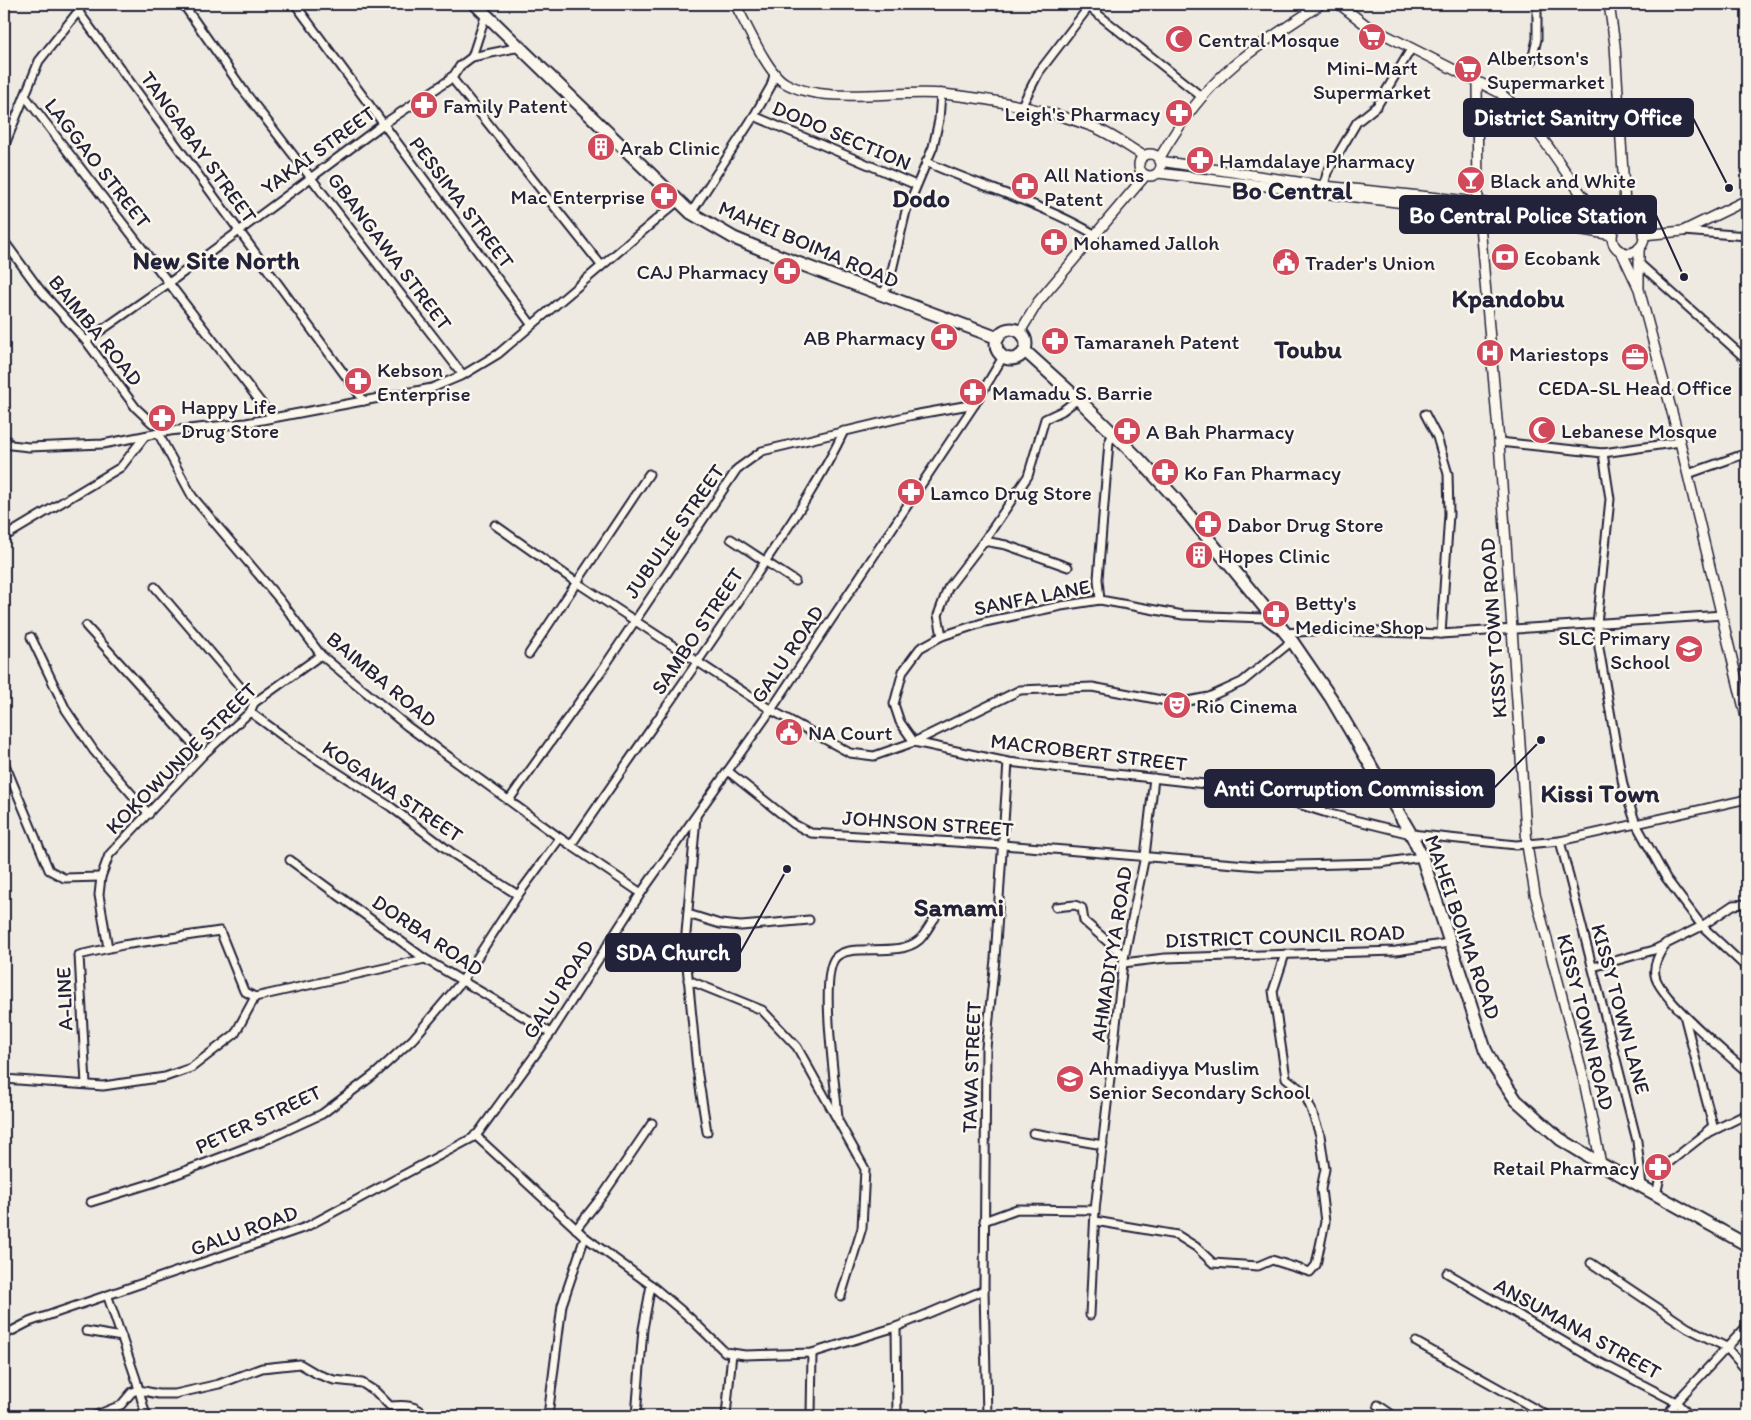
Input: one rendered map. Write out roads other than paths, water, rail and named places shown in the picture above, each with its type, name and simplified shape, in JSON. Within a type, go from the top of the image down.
[{"type":"main road","name":"MAHEI BOIMA ROAD","points":[[476,4],[677,202],[691,213],[734,238],[998,338]]},
{"type":"main road","points":[[1008,330],[1020,332],[1026,341],[1025,351],[1015,359],[1003,357],[997,348],[998,338],[1008,330]]},
{"type":"main road","name":"MAHEI BOIMA ROAD","points":[[1025,351],[1078,399],[1174,497],[1289,638],[1331,698],[1411,834],[1422,857],[1485,1049],[1505,1084],[1536,1120],[1560,1139],[1601,1164],[1747,1245]]},
{"type":"street","points":[[4,148],[39,61],[84,4]]},
{"type":"street","name":"GBANGAWA STREET","points":[[182,4],[244,91],[312,177],[463,376]]},
{"type":"street","name":"PESSIMA STREET","points":[[295,4],[382,125],[532,324]]},
{"type":"street","points":[[735,4],[774,75],[796,88],[822,93],[867,96],[942,93],[1021,107],[1092,126],[1144,156],[1151,154],[1160,160],[1324,186],[1478,202],[1592,220],[1639,225],[1643,235],[1639,248],[1639,289]]},
{"type":"street","points":[[1158,173],[1161,168],[1160,160],[1174,132],[1202,97],[1233,66],[1321,4]]},
{"type":"street","points":[[1339,4],[1366,24],[1411,49],[1500,93],[1518,107],[1558,158],[1584,197],[1592,220],[1602,233]]},
{"type":"street","points":[[1532,60],[1537,38],[1537,4],[1555,4]]},
{"type":"street","points":[[1609,4],[1615,45],[1623,222]]},
{"type":"street","points":[[1021,107],[1039,72],[1088,5],[1202,97]]},
{"type":"street","name":"TANGABAY STREET","points":[[78,11],[364,401]]},
{"type":"street","name":"YAKAI STREET","points":[[86,341],[169,283],[382,125],[452,78],[460,66],[472,57],[486,14]]},
{"type":"street","points":[[472,57],[520,47]]},
{"type":"street","points":[[1324,186],[1327,173],[1357,122],[1376,106],[1411,49]]},
{"type":"street","points":[[691,213],[754,116],[771,86],[774,75]]},
{"type":"street","points":[[452,78],[601,265]]},
{"type":"street","name":"KISSY TOWN ROAD","points":[[1477,81],[1478,202],[1499,442],[1527,845],[1535,894],[1583,1076],[1601,1164]]},
{"type":"street","name":"DODO SECTION","points":[[882,295],[889,283],[904,219],[933,147],[942,93]]},
{"type":"street","name":"LAGGAO STREET","points":[[25,96],[272,418]]},
{"type":"street","name":"DODO SECTION","points":[[754,116],[916,186]]},
{"type":"street","points":[[1144,156],[1139,166],[1145,176]]},
{"type":"street","points":[[926,162],[971,182],[1028,201],[1094,234]]},
{"type":"street","points":[[1020,332],[1038,302],[1094,234],[1145,176],[1158,173],[1479,212],[1612,235]]},
{"type":"street","points":[[1584,197],[1592,203],[1605,221]]},
{"type":"street","points":[[1683,231],[1747,200]]},
{"type":"street","points":[[4,438],[8,445],[28,447],[103,444],[169,431],[207,428],[272,418],[432,388],[463,376],[498,354],[677,202]]},
{"type":"street","points":[[1623,222],[1614,228],[1612,235],[1613,244],[1621,251],[1639,289],[1680,442],[1723,614],[1747,721]]},
{"type":"street","points":[[1643,235],[1683,231],[1747,236]]},
{"type":"street","name":"BAIMBA ROAD","points":[[4,241],[40,290],[86,341],[136,408],[152,423],[169,431]]},
{"type":"street","points":[[1621,251],[1632,252],[1639,248]]},
{"type":"street","points":[[1640,264],[1747,360]]},
{"type":"street","name":"GALU ROAD","points":[[4,1335],[29,1322],[108,1297],[306,1227],[475,1136],[551,1033],[641,893],[729,772],[975,404],[1003,357]]},
{"type":"street","points":[[942,636],[938,615],[948,588],[984,541],[1028,476],[1045,419],[1062,411],[1078,399]]},
{"type":"street","name":"JUBULIE STREET","points":[[509,800],[602,670],[737,469],[762,451],[913,415],[975,404]]},
{"type":"street","points":[[1425,414],[1438,437],[1448,474],[1449,514],[1441,634]]},
{"type":"street","name":"SAMBO STREET","points":[[571,845],[633,753],[699,661],[824,473],[844,431]]},
{"type":"street","name":"BAIMBA ROAD","points":[[158,433],[192,496],[280,600],[321,655],[407,726],[560,838],[641,893]]},
{"type":"street","points":[[1100,600],[1098,579],[1109,442],[1113,434]]},
{"type":"street","points":[[4,537],[94,485],[121,467],[145,436]]},
{"type":"street","points":[[1499,442],[1603,453],[1680,442]]},
{"type":"street","points":[[1603,453],[1610,499],[1598,624],[1599,648],[1623,785],[1636,824],[1666,878],[1702,926],[1747,968]]},
{"type":"street","points":[[1688,474],[1747,453]]},
{"type":"street","points":[[529,654],[649,474]]},
{"type":"street","points":[[495,525],[576,582],[771,710],[850,753],[874,756],[914,742],[1020,690],[1092,687],[1177,703],[1208,697],[1242,682],[1289,638],[1326,630],[1441,634],[1723,614]]},
{"type":"street","points":[[731,539],[794,581]]},
{"type":"street","points":[[984,541],[1006,545],[1068,567]]},
{"type":"street","points":[[155,587],[254,703]]},
{"type":"street","name":"SANFA LANE","points":[[914,742],[900,722],[894,704],[897,686],[903,671],[920,648],[942,636],[985,622],[1100,600],[1183,615],[1264,618],[1289,638]]},
{"type":"street","points":[[86,626],[203,755]]},
{"type":"street","points":[[31,637],[66,710],[94,751],[149,814]]},
{"type":"street","name":"KOKOWUNDE STREET","points":[[101,877],[109,855],[203,755],[250,712],[254,703],[321,655]]},
{"type":"street","name":"KOGAWA STREET","points":[[250,712],[296,745],[391,806],[452,852],[518,896]]},
{"type":"street","name":"MACROBERT STREET","points":[[914,742],[1008,762],[1250,789],[1330,814],[1411,834],[1527,845],[1560,841],[1747,799]]},
{"type":"street","points":[[4,762],[49,870],[64,878],[101,877],[99,895],[108,948],[220,931],[244,991],[255,997],[426,960]]},
{"type":"street","name":"TAWA STREET","points":[[987,1416],[984,1290],[986,1048],[1004,845],[1008,762]]},
{"type":"street","name":"JOHNSON STREET","points":[[729,772],[794,824],[811,833],[1004,845],[1259,866],[1371,863],[1422,857]]},
{"type":"street","name":"AHMADIYYA ROAD","points":[[1090,1315],[1095,1210],[1124,960],[1145,856],[1154,778]]},
{"type":"street","points":[[696,817],[685,945],[697,1069],[707,1132]]},
{"type":"street","name":"PETER STREET","points":[[91,1202],[156,1182],[261,1142],[322,1114],[375,1074],[406,1045],[462,981],[518,896],[560,838]]},
{"type":"street","name":"KISSY TOWN LANE","points":[[1560,841],[1637,1141],[1642,1187]]},
{"type":"street","name":"DORBA ROAD","points":[[290,860],[426,960],[551,1033]]},
{"type":"street","points":[[1593,967],[1654,950],[1702,926],[1733,905],[1747,904]]},
{"type":"street","points":[[1056,907],[1075,905],[1082,908],[1084,921],[1124,960]]},
{"type":"street","points":[[688,914],[720,924],[741,926],[809,920]]},
{"type":"street","points":[[838,1122],[827,995],[834,959],[842,952],[852,949],[871,951],[896,949],[919,940],[934,918]]},
{"type":"street","name":"DISTRICT COUNCIL ROAD","points":[[1124,960],[1396,951],[1449,943]]},
{"type":"street","points":[[1666,943],[1656,959],[1655,976],[1668,996],[1684,1014],[1747,1072]]},
{"type":"street","name":"A-LINE","points":[[86,1084],[79,955],[108,948]]},
{"type":"street","points":[[1095,1221],[1178,1235],[1196,1247],[1214,1263],[1258,1266],[1272,1260],[1310,1272],[1316,1265],[1325,1222],[1321,1189],[1325,1169],[1320,1135],[1304,1092],[1286,1078],[1273,990],[1285,954]]},
{"type":"street","points":[[688,980],[762,1010],[797,1047],[865,1169],[862,1228],[841,1296]]},
{"type":"street","points":[[4,1079],[103,1086],[164,1078],[191,1068],[235,1034],[255,997]]},
{"type":"street","points":[[1656,1195],[1662,1168],[1713,1126],[1684,1014]]},
{"type":"street","points":[[1704,1134],[1747,1114]]},
{"type":"street","points":[[576,1229],[652,1123]]},
{"type":"street","points":[[1033,1133],[1102,1145]]},
{"type":"street","points":[[475,1136],[585,1237],[651,1285],[690,1317],[725,1352],[812,1353],[896,1327],[984,1290]]},
{"type":"street","points":[[984,1221],[1017,1209],[1095,1210]]},
{"type":"street","points":[[548,1416],[562,1305],[585,1237]]},
{"type":"street","points":[[1591,1264],[1688,1328],[1726,1347],[1747,1371]]},
{"type":"street","name":"ANSUMANA STREET","points":[[1447,1273],[1590,1357],[1676,1402],[1690,1416]]},
{"type":"street","points":[[636,1416],[643,1330],[651,1285]]},
{"type":"street","points":[[108,1297],[139,1390],[145,1414]]},
{"type":"street","points":[[1667,1416],[1676,1402],[1747,1326]]},
{"type":"street","points":[[896,1327],[897,1416]]},
{"type":"street","points":[[86,1331],[122,1337]]},
{"type":"street","points":[[1416,1342],[1548,1416]]},
{"type":"street","points":[[726,1416],[732,1353]]},
{"type":"street","points":[[811,1416],[812,1353]]},
{"type":"street","points":[[94,1416],[121,1405],[132,1392],[139,1390],[158,1394],[175,1394],[219,1384],[262,1368],[300,1364],[317,1374],[334,1380],[362,1383],[376,1392],[390,1406],[408,1405],[421,1410],[425,1416]]},
{"type":"street","points":[[1378,1405],[1394,1416]]},
{"type":"place","name":"Mini-Mart Supermarket","points":[[1372,37]]},
{"type":"place","name":"Central Mosque","points":[[1179,39]]},
{"type":"place","name":"Albertson's Supermarket","points":[[1468,69]]},
{"type":"place","name":"Family Patent","points":[[424,105]]},
{"type":"place","name":"Leigh's Pharmacy","points":[[1179,113]]},
{"type":"place","name":"Arab Clinic","points":[[601,147]]},
{"type":"place","name":"Hamdalaye Pharmacy","points":[[1200,160]]},
{"type":"place","name":"Black and White","points":[[1471,180]]},
{"type":"place","name":"All Nations Patent","points":[[1025,186]]},
{"type":"place","name":"District Sanitry Office","points":[[1729,188]]},
{"type":"place","name":"Mac Enterprise","points":[[664,196]]},
{"type":"place","name":"Mohamed Jalloh","points":[[1054,242]]},
{"type":"place","name":"Ecobank","points":[[1505,257]]},
{"type":"place","name":"Trader's Union","points":[[1286,262]]},
{"type":"place","name":"CAJ Pharmacy","points":[[787,271]]},
{"type":"place","name":"Bo Central Police Station","points":[[1684,277]]},
{"type":"place","name":"AB Pharmacy","points":[[944,337]]},
{"type":"place","name":"Tamaraneh Patent","points":[[1055,341]]},
{"type":"place","name":"Mariestops","points":[[1490,353]]},
{"type":"place","name":"CEDA-SL Head Office","points":[[1635,357]]},
{"type":"place","name":"Kebson Enterprise","points":[[358,381]]},
{"type":"place","name":"Mamadu S. Barrie","points":[[973,392]]},
{"type":"place","name":"Happy Life Drug Store","points":[[162,418]]},
{"type":"place","name":"Lebanese Mosque","points":[[1542,430]]},
{"type":"place","name":"A Bah Pharmacy","points":[[1127,431]]},
{"type":"place","name":"Ko Fan Pharmacy","points":[[1165,472]]},
{"type":"place","name":"Lamco Drug Store","points":[[911,492]]},
{"type":"place","name":"Dabor Drug Store","points":[[1208,524]]},
{"type":"place","name":"Hopes Clinic","points":[[1199,555]]},
{"type":"place","name":"Betty's Medicine Shop","points":[[1276,614]]},
{"type":"place","name":"SLC Primary School","points":[[1689,649]]},
{"type":"place","name":"Rio Cinema","points":[[1177,705]]},
{"type":"place","name":"NA Court","points":[[789,732]]},
{"type":"place","name":"Anti Corruption Commission","points":[[1541,740]]},
{"type":"place","name":"SDA Church","points":[[787,869]]},
{"type":"place","name":"Ahmadiyya Muslim Senior Secondary School","points":[[1070,1079]]},
{"type":"place","name":"Retail Pharmacy","points":[[1658,1167]]},
{"type":"district","name":"Bo Central","points":[[1292,190]]},
{"type":"district","name":"Dodo","points":[[921,198]]},
{"type":"district","name":"New Site North","points":[[216,260]]},
{"type":"district","name":"Kpandobu","points":[[1508,298]]},
{"type":"district","name":"Toubu","points":[[1308,349]]},
{"type":"district","name":"Kissi Town","points":[[1600,793]]},
{"type":"district","name":"Samami","points":[[959,907]]}]
